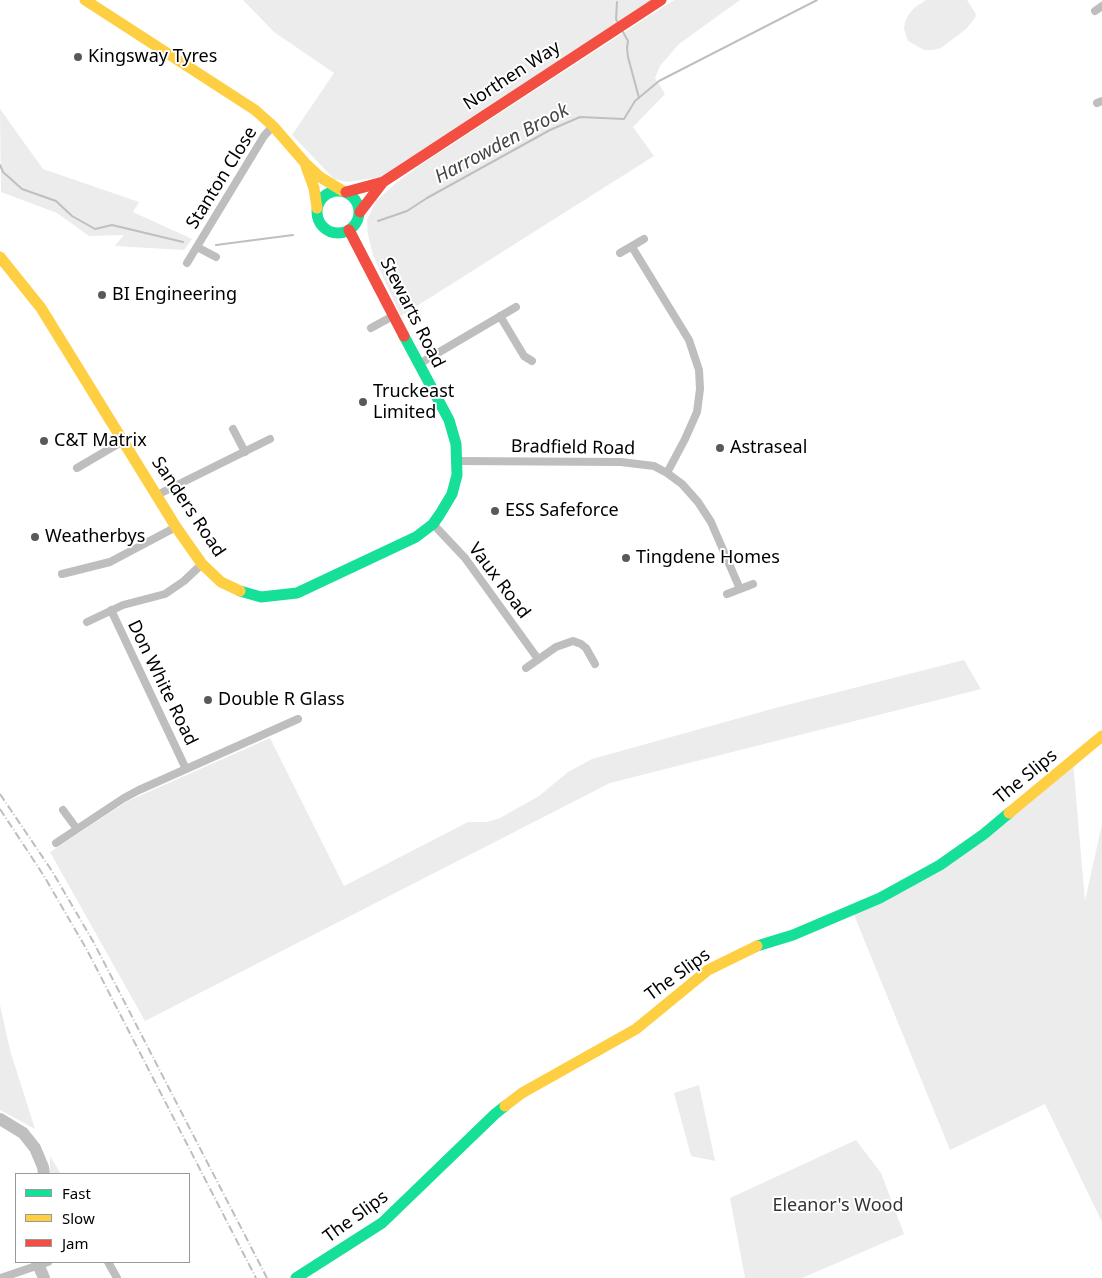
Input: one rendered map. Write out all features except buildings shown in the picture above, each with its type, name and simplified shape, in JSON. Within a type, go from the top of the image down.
[{"type":"street","points":[[85,0],[255,110],[273,126],[320,177],[356,200],[360,212],[357,222],[349,230],[342,233],[334,232],[326,229],[320,223],[317,216],[314,188],[306,164]]},
{"type":"street","name":"Northen Way","points":[[360,212],[383,182],[661,0]]},
{"type":"street","name":"Stanton Close","points":[[187,263],[264,136],[273,126]]},
{"type":"street","name":"Northen Way","points":[[344,191],[383,182]]},
{"type":"street","points":[[317,208],[320,200],[326,194],[334,191],[344,191]]},
{"type":"street","name":"Stewarts Road","points":[[349,230],[454,432],[458,461],[457,475],[452,494],[432,524]]},
{"type":"street","points":[[620,253],[644,239]]},
{"type":"street","name":"Stanton Close","points":[[197,247],[216,257]]},
{"type":"street","points":[[632,247],[688,340],[699,370],[700,389],[696,412],[667,473]]},
{"type":"street","name":"Sanders Road","points":[[0,257],[41,308],[176,526],[202,564],[221,582],[239,591],[261,597],[286,595],[309,588],[399,546],[416,537],[432,524]]},
{"type":"street","points":[[418,364],[516,307]]},
{"type":"street","points":[[371,328],[393,316]]},
{"type":"street","points":[[500,316],[524,356],[532,361]]},
{"type":"street","points":[[233,428],[245,452]]},
{"type":"street","points":[[157,495],[270,439]]},
{"type":"street","points":[[77,468],[123,441]]},
{"type":"street","name":"Bradfield Road","points":[[458,461],[621,462],[654,466],[667,473],[688,491],[704,510],[740,589]]},
{"type":"street","name":"Vaux Road","points":[[432,524],[465,558],[538,659]]},
{"type":"street","points":[[62,574],[110,562],[176,526]]},
{"type":"street","name":"Don White Road","points":[[87,622],[123,605],[165,594],[184,581],[202,564]]},
{"type":"street","points":[[727,594],[753,584]]},
{"type":"street","name":"Don White Road","points":[[111,610],[186,769]]},
{"type":"street","points":[[526,668],[556,647],[573,641],[586,648],[595,664]]},
{"type":"street","name":"Don White Road","points":[[56,844],[124,798],[298,719]]},
{"type":"street","name":"The Slips","points":[[296,1278],[382,1223],[495,1114],[522,1093],[636,1029],[708,970],[757,946],[793,935],[880,898],[940,865],[984,834],[1102,736]]},
{"type":"street","points":[[63,810],[77,829]]},
{"type":"street","points":[[1,1278],[44,1263]]},
{"type":"street","points":[[109,1263],[117,1278]]},
{"type":"green space","points":[[243,0],[652,0],[380,177],[347,182],[334,179],[292,135],[334,73],[274,32]]},
{"type":"green space","points":[[674,0],[740,0],[679,44],[660,66],[655,78],[665,94],[633,127],[654,156],[401,316],[373,255],[368,235],[367,220],[376,201],[397,182],[425,162]]},
{"type":"green space","points":[[926,0],[967,0],[976,14],[975,18],[966,29],[941,48],[924,50],[908,41],[904,29],[909,14]]},
{"type":"green space","points":[[0,109],[43,169],[139,202],[133,212],[192,239],[184,250],[115,246],[124,235],[89,236],[57,213],[1,192]]},
{"type":"green space","points":[[964,660],[981,689],[610,783],[145,1021],[50,852],[128,801],[270,738],[344,886],[468,822],[487,822],[500,818],[539,796],[568,772],[592,759],[779,707]]},
{"type":"green space","points":[[1073,762],[1085,901],[1102,824],[1102,1222],[1045,1104],[950,1150],[852,910],[940,865]]},
{"type":"green space","points":[[0,1005],[10,1050],[35,1129],[0,1110]]},
{"type":"green space","points":[[699,1085],[715,1161],[691,1156],[674,1093]]},
{"type":"green space","name":"Eleanor's Wood","points":[[856,1140],[881,1173],[904,1234],[802,1278],[745,1278],[730,1198]]},
{"type":"green space","points":[[50,1156],[60,1173],[50,1173]]},
{"type":"waterway","name":"Harrowden Brook","points":[[378,221],[407,211],[550,130],[580,117],[624,119],[635,101],[659,81],[817,0]]},
{"type":"waterway","points":[[617,2],[617,21]]},
{"type":"waterway","points":[[623,32],[628,41],[628,57],[639,98]]},
{"type":"waterway","name":"Harrowden Brook","points":[[0,165],[3,172],[22,189],[56,201],[72,216],[95,229],[112,225],[183,242]]},
{"type":"waterway","name":"Harrowden Brook","points":[[216,245],[293,235]]},
{"type":"waterway","points":[[0,1119],[23,1133],[35,1148],[44,1173]]},
{"type":"waterway","points":[[37,1263],[44,1278]]},
{"type":"railway","points":[[0,794],[52,871],[94,943],[267,1278]]},
{"type":"railway","points":[[0,809],[44,876],[87,950],[256,1278]]},
{"type":"traffic: fast","points":[[342,191],[350,194],[356,200],[359,212],[356,224],[350,230],[334,233],[326,230],[320,224],[317,208],[320,200],[326,194],[342,191]]},
{"type":"traffic: fast","points":[[240,591],[261,597],[297,593],[416,537],[433,524],[440,514],[452,494],[457,475],[456,444],[449,420],[404,336]]},
{"type":"traffic: fast","points":[[757,946],[793,935],[880,898],[940,865],[984,834],[1009,813]]},
{"type":"traffic: fast","points":[[296,1278],[382,1223],[505,1106]]},
{"type":"traffic: slow","points":[[85,0],[255,110],[273,126],[320,177],[343,191]]},
{"type":"traffic: slow","points":[[306,166],[314,188],[317,208]]},
{"type":"traffic: slow","points":[[0,257],[41,308],[176,527],[202,564],[221,582],[240,591]]},
{"type":"traffic: slow","points":[[1009,813],[1102,736]]},
{"type":"traffic: slow","points":[[505,1106],[522,1093],[636,1029],[708,970],[757,946]]},
{"type":"traffic: jam","points":[[360,212],[383,182],[661,0]]},
{"type":"traffic: jam","points":[[346,192],[383,182]]},
{"type":"traffic: jam","points":[[349,230],[404,336]]},
{"type":"place","name":"Kingsway Tyres","points":[[78,57]]},
{"type":"place","name":"BI Engineering","points":[[102,295]]},
{"type":"place","name":"Truckeast Limited","points":[[363,402]]},
{"type":"place","name":"C&T Matrix","points":[[44,441]]},
{"type":"place","name":"Astraseal","points":[[720,448]]},
{"type":"place","name":"ESS Safeforce","points":[[495,511]]},
{"type":"place","name":"Weatherbys","points":[[35,537]]},
{"type":"place","name":"Tingdene Homes","points":[[626,558]]},
{"type":"place","name":"Double R Glass","points":[[208,700]]}]
